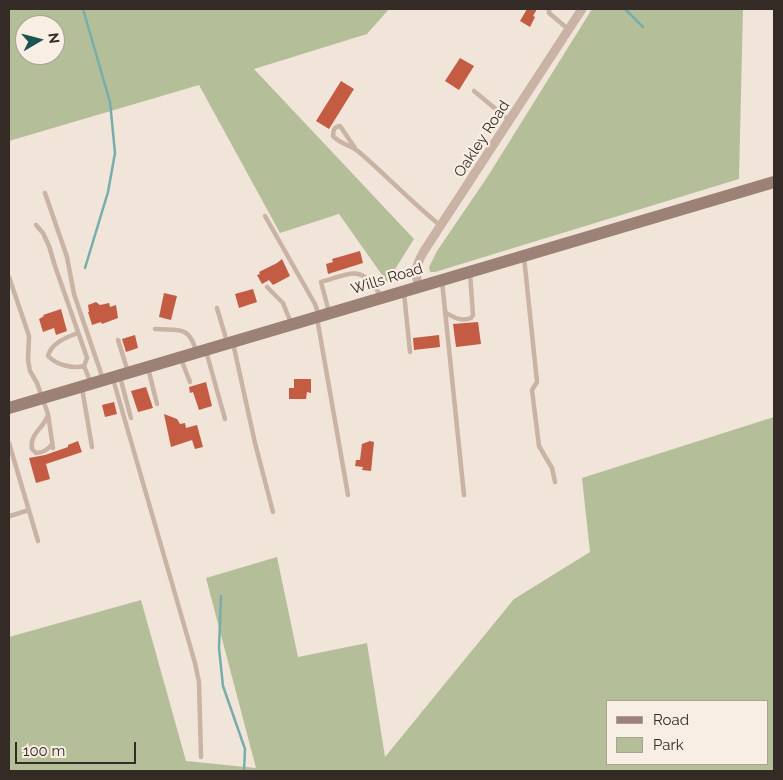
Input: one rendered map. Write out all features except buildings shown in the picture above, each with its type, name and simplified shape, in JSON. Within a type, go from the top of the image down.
[{"type":"street","name":"Oakley Road","points":[[419,287],[415,274],[418,262],[582,9]]},
{"type":"street","name":"Wills Road","points":[[9,408],[774,182]]},
{"type":"lane","points":[[549,9],[549,13],[570,30]]},
{"type":"lane","points":[[474,91],[510,121]]},
{"type":"lane","points":[[355,148],[339,142],[332,136],[336,127],[340,126],[355,148],[399,190],[441,226]]},
{"type":"lane","points":[[45,193],[67,257],[74,294],[106,379],[195,662],[199,682],[201,757]]},
{"type":"lane","points":[[265,216],[322,315]]},
{"type":"lane","points":[[36,225],[43,233],[49,246],[87,358],[84,366]]},
{"type":"lane","points":[[524,256],[537,382],[532,390],[539,446],[552,468],[555,482]]},
{"type":"lane","points":[[445,312],[454,318],[463,320],[471,318],[473,315],[470,272]]},
{"type":"lane","points":[[348,495],[322,315],[322,282],[358,273],[368,278],[382,298]]},
{"type":"lane","points":[[9,277],[28,336],[30,371],[43,398],[48,414],[53,446],[36,453],[32,449],[32,439],[46,421],[48,414]]},
{"type":"lane","points":[[442,280],[464,495]]},
{"type":"lane","points":[[267,287],[283,303],[292,324]]},
{"type":"lane","points":[[404,291],[410,352]]},
{"type":"lane","points":[[216,308],[230,343],[273,512]]},
{"type":"lane","points":[[155,329],[184,331],[192,338],[201,351],[225,419]]},
{"type":"lane","points":[[78,333],[56,344],[49,350],[48,356],[59,364],[70,367],[84,366],[106,379],[131,418]]},
{"type":"lane","points":[[92,447],[106,379],[118,340]]},
{"type":"lane","points":[[181,357],[190,382]]},
{"type":"lane","points":[[148,367],[157,404]]},
{"type":"lane","points":[[9,442],[38,541]]},
{"type":"lane","points":[[10,516],[29,510]]},
{"type":"green space","points":[[9,9],[389,9],[367,34],[254,69],[414,239],[387,282],[339,214],[280,233],[199,85],[9,141]]},
{"type":"green space","points":[[592,9],[743,9],[739,179],[430,272],[429,267],[437,251],[488,176]]},
{"type":"green space","points":[[774,417],[774,771],[9,771],[9,637],[141,600],[186,761],[256,768],[206,578],[277,557],[298,657],[367,643],[385,757],[514,599],[590,552],[582,478]]},
{"type":"waterway","points":[[83,9],[110,102],[115,153],[108,192],[85,268]]},
{"type":"waterway","points":[[625,9],[643,27]]},
{"type":"waterway","points":[[221,596],[219,648],[223,686],[245,749],[244,771]]}]
